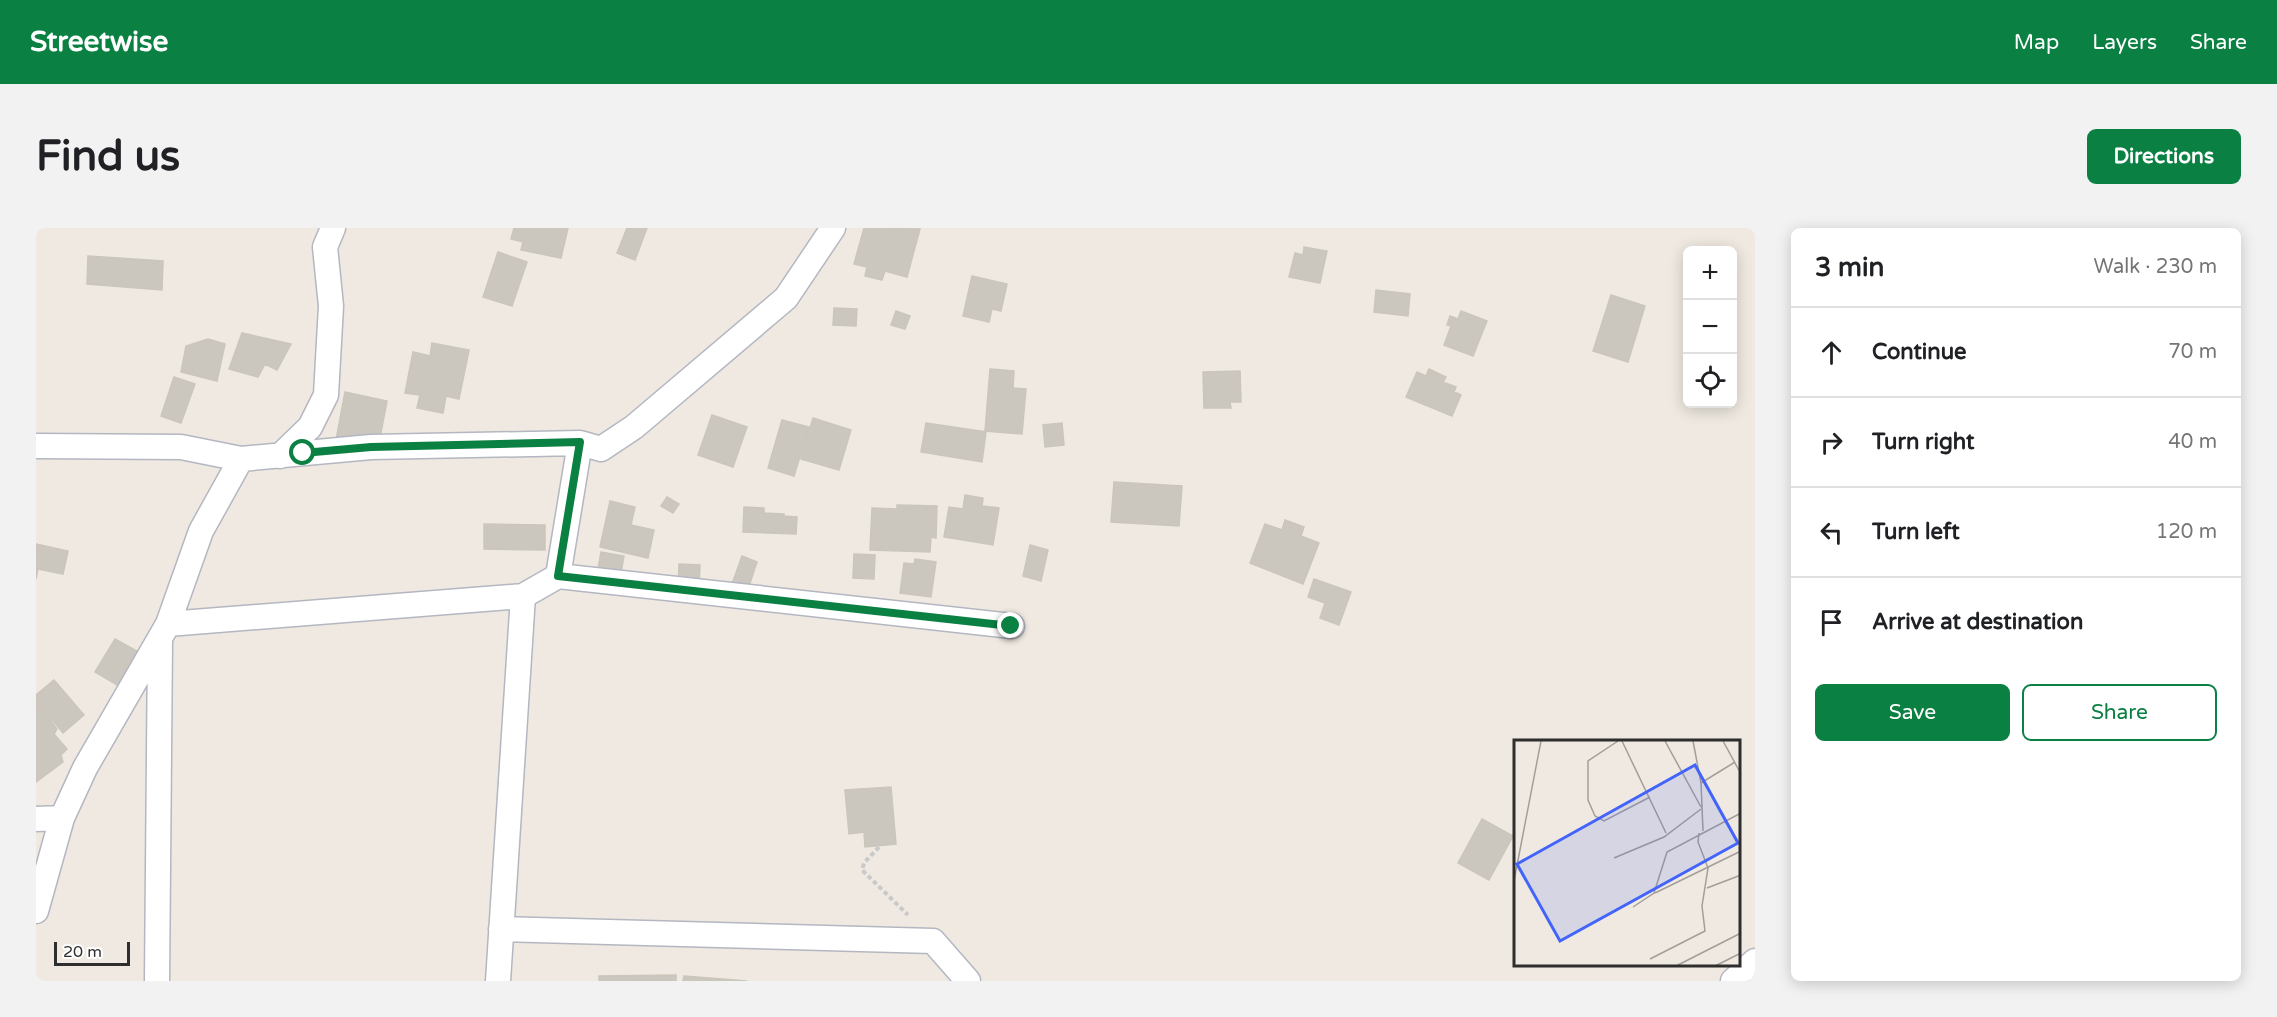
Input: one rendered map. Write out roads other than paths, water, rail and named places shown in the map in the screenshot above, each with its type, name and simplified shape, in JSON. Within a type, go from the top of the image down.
[{"type":"street","points":[[280,456],[310,427],[326,395],[331,306],[325,247],[333,228]]},
{"type":"street","points":[[36,447],[181,447],[241,459],[371,447],[580,442],[601,448],[634,427],[786,298],[833,228]]},
{"type":"street","points":[[558,576],[580,442]]},
{"type":"street","points":[[36,911],[62,818],[85,768],[164,632],[201,531],[241,459]]},
{"type":"street","points":[[164,632],[523,596],[558,576],[1011,626]]},
{"type":"street","points":[[498,981],[523,596]]},
{"type":"street","points":[[157,981],[164,632]]},
{"type":"street","points":[[36,819],[62,818]]},
{"type":"street","points":[[501,928],[933,941],[968,981]]},
{"type":"street","points":[[1734,981],[1755,961]]}]
